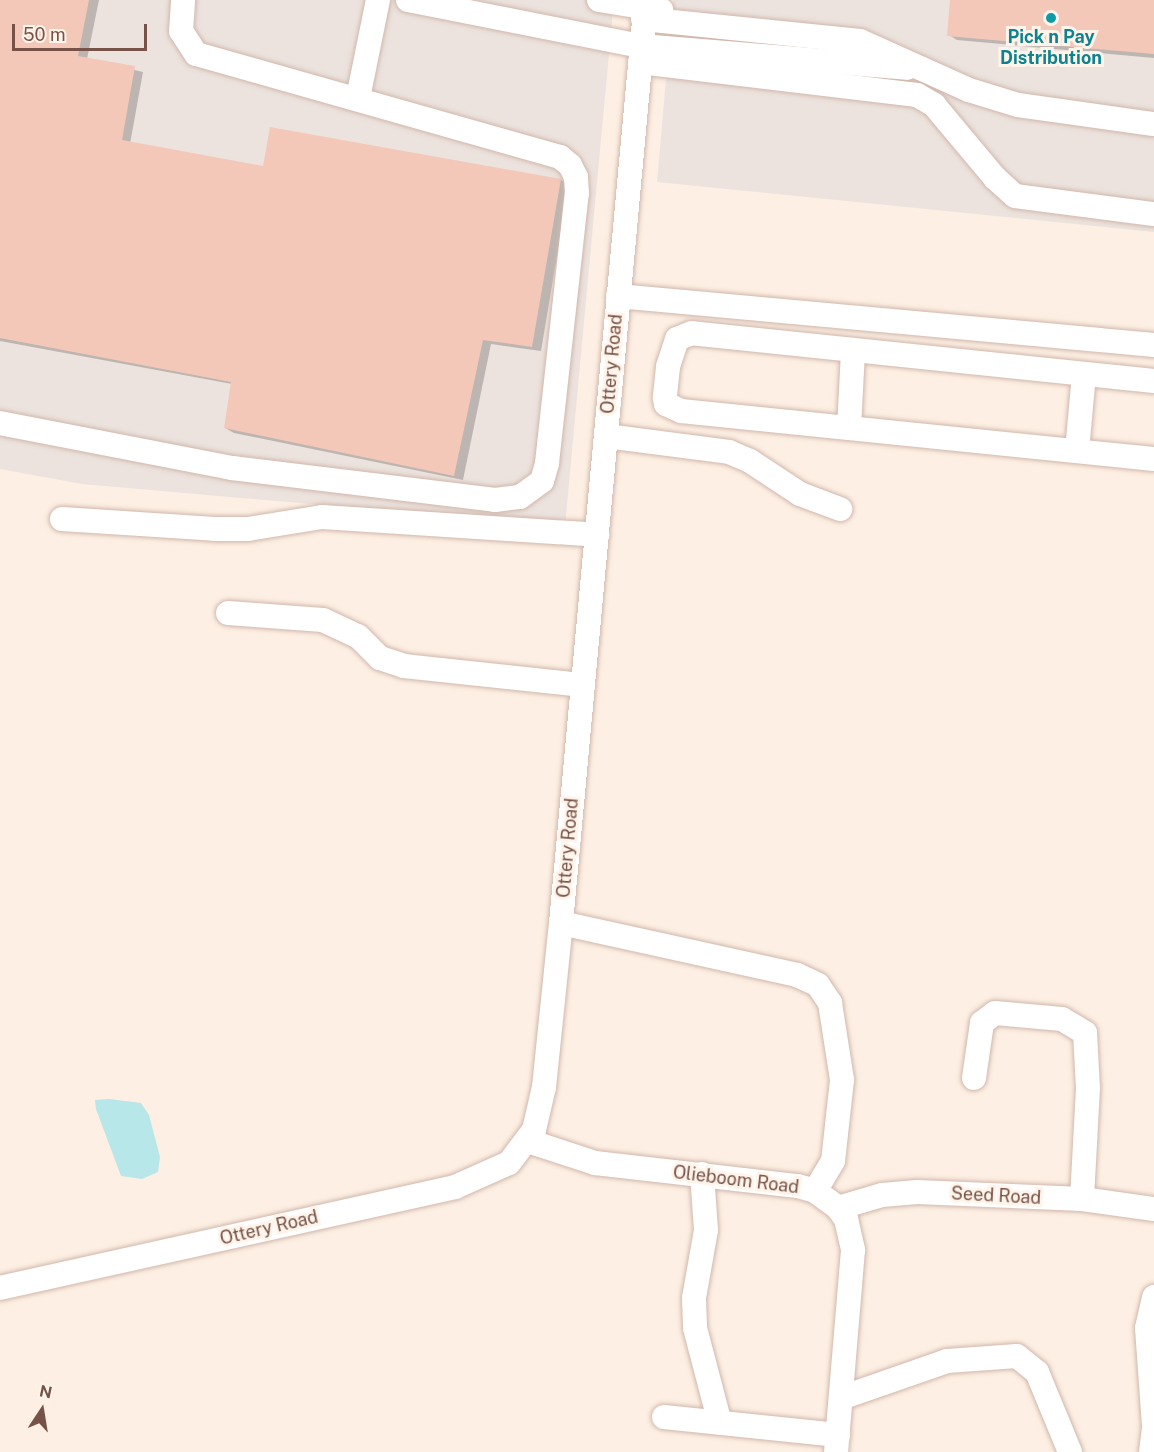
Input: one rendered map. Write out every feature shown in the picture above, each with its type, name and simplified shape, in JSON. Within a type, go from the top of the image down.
[{"type":"street","points":[[0,423],[243,470],[495,500],[520,497],[534,490],[547,463],[576,177],[560,157],[196,54],[181,31],[183,0]]},
{"type":"street","points":[[358,98],[378,0]]},
{"type":"street","points":[[408,0],[640,54],[917,95],[934,105],[995,178],[1015,196],[1154,214]]},
{"type":"street","points":[[599,0],[645,10],[860,41],[927,69],[969,90],[1018,105],[1154,124]]},
{"type":"street","name":"Ottery Road","points":[[0,1288],[455,1187],[496,1171],[528,1141],[538,1117],[544,1087],[561,923],[645,10]]},
{"type":"street","points":[[640,54],[927,69]]},
{"type":"street","points":[[618,296],[1154,345]]},
{"type":"street","points":[[722,305],[741,339]]},
{"type":"street","points":[[1154,381],[692,333],[678,339],[668,367],[666,404],[681,411],[1154,459]]},
{"type":"street","points":[[849,428],[853,351]]},
{"type":"street","points":[[1077,451],[1084,374]]},
{"type":"street","points":[[606,436],[729,452],[750,461],[800,494],[840,509]]},
{"type":"street","points":[[62,519],[215,529],[256,528],[322,517],[597,535]]},
{"type":"street","points":[[228,614],[323,620],[346,627],[380,658],[398,664],[583,685]]},
{"type":"street","points":[[561,923],[797,975],[818,986],[830,1003],[842,1080],[833,1161],[815,1191]]},
{"type":"street","points":[[974,1078],[982,1023],[995,1014],[1062,1019],[1085,1033],[1088,1088],[1082,1199]]},
{"type":"street","name":"Olieboom Road","points":[[528,1141],[595,1162],[777,1182],[815,1191],[838,1208]]},
{"type":"street","points":[[702,1174],[706,1230],[694,1298],[695,1328],[720,1423]]},
{"type":"street","name":"Seed Road","points":[[838,1208],[882,1195],[917,1192],[1082,1199],[1154,1209]]},
{"type":"street","points":[[664,1417],[720,1423],[837,1444],[853,1250],[846,1219],[838,1208]]},
{"type":"street","points":[[1151,1452],[1154,1426],[1147,1328],[1154,1297]]},
{"type":"street","points":[[841,1398],[947,1361],[1017,1356],[1037,1372],[1070,1452]]},
{"type":"shaded area","points":[[0,0],[614,0],[565,526],[82,484],[0,469]]},
{"type":"shaded area","points":[[673,0],[1154,0],[1154,232],[657,182]]},
{"type":"water","points":[[109,1099],[141,1103],[149,1115],[160,1157],[158,1172],[142,1179],[121,1176],[96,1109],[95,1100]]},
{"type":"building","points":[[0,0],[89,0],[78,56],[135,66],[122,140],[263,166],[270,127],[561,179],[532,347],[483,340],[454,476],[224,428],[231,382],[0,338]]},
{"type":"building","name":"Pick n Pay Distribution","points":[[950,0],[1154,0],[1154,54],[947,36]]},
{"type":"place","name":"Pick n Pay Distribution","points":[[1051,18]]}]
